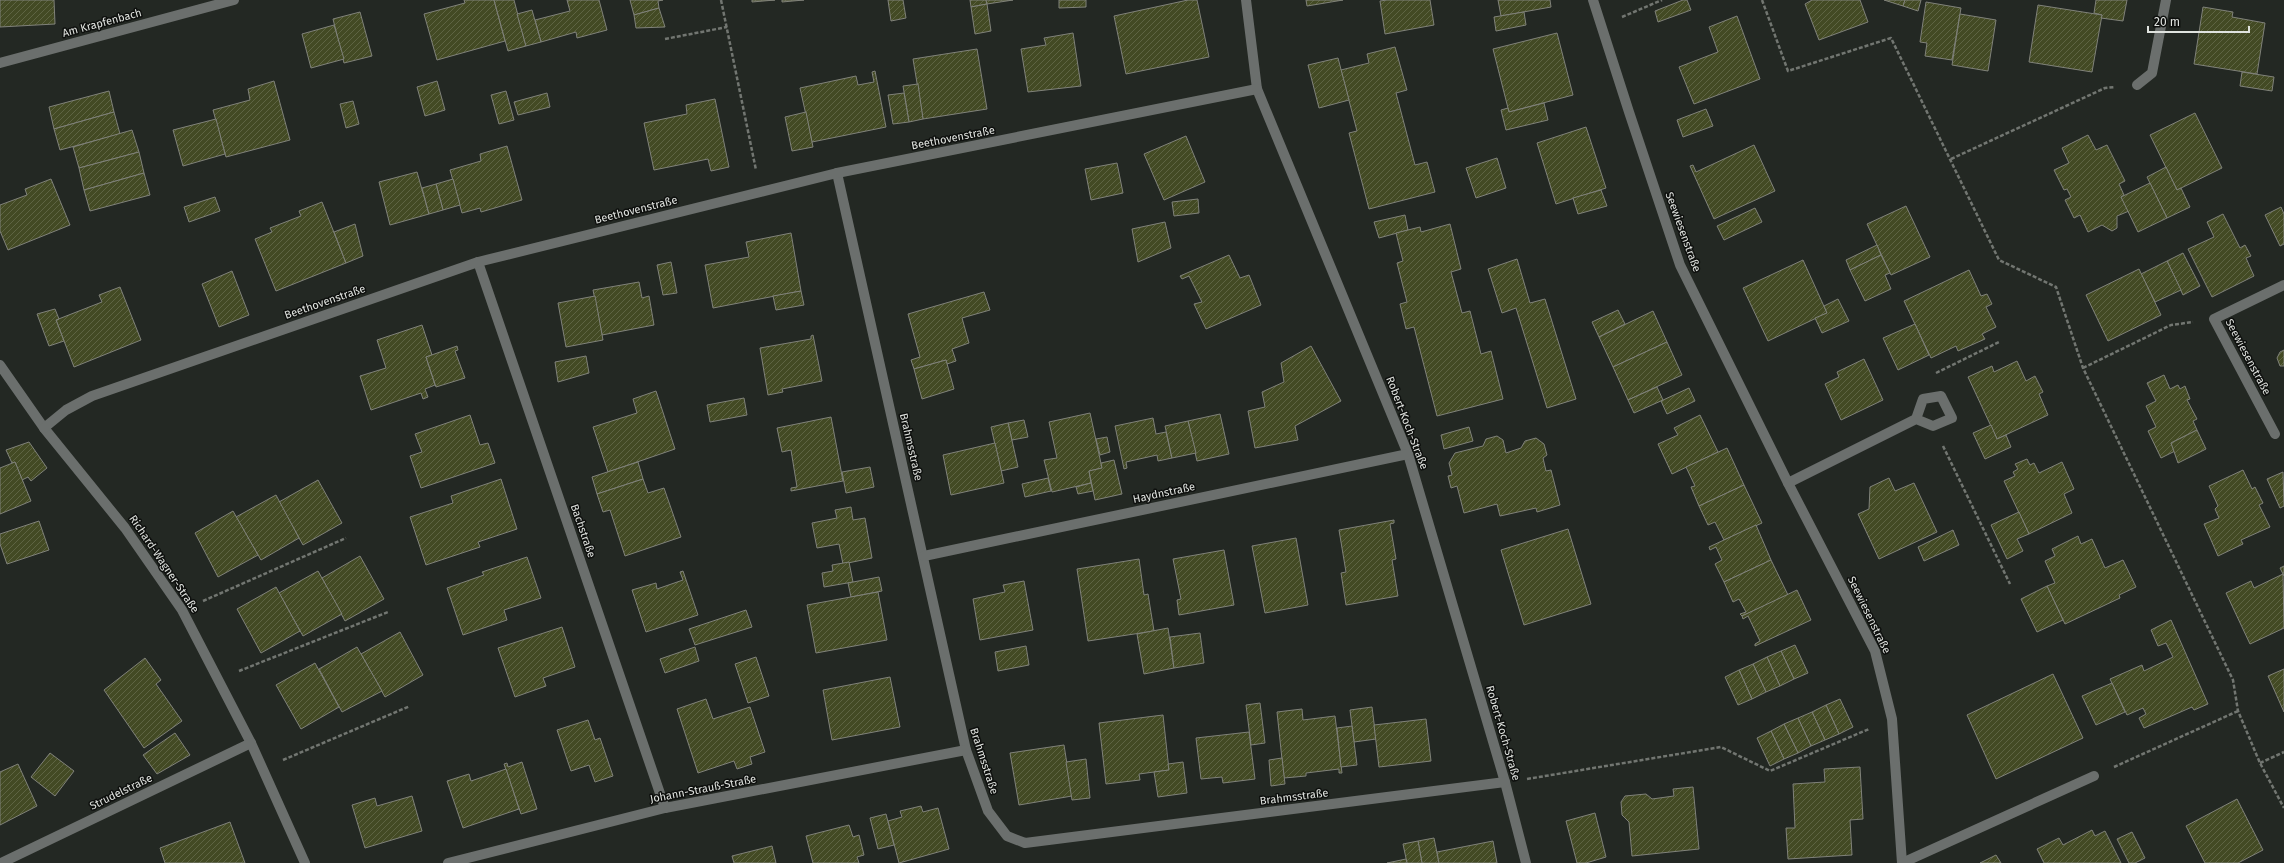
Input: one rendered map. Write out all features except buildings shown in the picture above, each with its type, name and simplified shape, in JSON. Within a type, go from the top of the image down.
[{"type":"street","name":"Am Krapfenbach","points":[[0,62],[234,0]]},
{"type":"street","name":"Robert-Koch-Straße","points":[[1246,0],[1257,89],[1408,454],[1505,782],[1526,863]]},
{"type":"street","name":"Seewiesenstraße","points":[[1593,0],[1680,264],[1788,483],[1875,650],[1892,719],[1902,863],[2094,776]]},
{"type":"street","points":[[2137,85],[2152,73],[2166,0]]},
{"type":"street","name":"Beethovenstraße","points":[[44,428],[66,410],[92,396],[478,262],[837,173],[1257,89]]},
{"type":"street","name":"Brahmsstraße","points":[[837,173],[924,556],[966,750],[988,811],[1007,836],[1025,843],[1505,782]]},
{"type":"street","name":"Bachstraße","points":[[478,262],[665,808]]},
{"type":"street","name":"Seewiesenstraße","points":[[2275,434],[2214,319],[2284,285]]},
{"type":"street","name":"Richard-Wagner-Straße","points":[[0,365],[44,428],[125,528],[182,610],[251,743],[304,863]]},
{"type":"street","points":[[1788,483],[1916,419],[1923,399],[1941,396],[1952,418],[1933,426],[1916,419]]},
{"type":"street","name":"Haydnstraße","points":[[924,556],[1408,454]]},
{"type":"street","name":"Strudelstraße","points":[[1,863],[251,743]]},
{"type":"street","name":"Johann-Strauß-Straße","points":[[448,863],[665,808],[966,750]]},
{"type":"path","points":[[721,0],[760,191]]},
{"type":"path","points":[[1602,25],[1662,0]]},
{"type":"path","points":[[1762,0],[1788,71],[1891,38],[1999,260],[2056,287],[2083,368],[2233,680],[2238,711],[2260,763],[2284,808]]},
{"type":"path","points":[[666,39],[727,28]]},
{"type":"path","points":[[1951,159],[2105,88],[2137,85]]},
{"type":"path","points":[[2083,368],[2171,325],[2214,319]]},
{"type":"path","points":[[1923,399],[1918,382],[1999,342]]},
{"type":"path","points":[[1933,426],[2010,584]]},
{"type":"path","points":[[182,610],[346,538]]},
{"type":"path","points":[[218,680],[388,612]]},
{"type":"path","points":[[262,768],[410,706]]},
{"type":"path","points":[[2094,776],[2238,711]]},
{"type":"path","points":[[1505,782],[1721,747],[1770,771],[1892,719]]},
{"type":"path","points":[[2260,763],[2284,752]]}]
